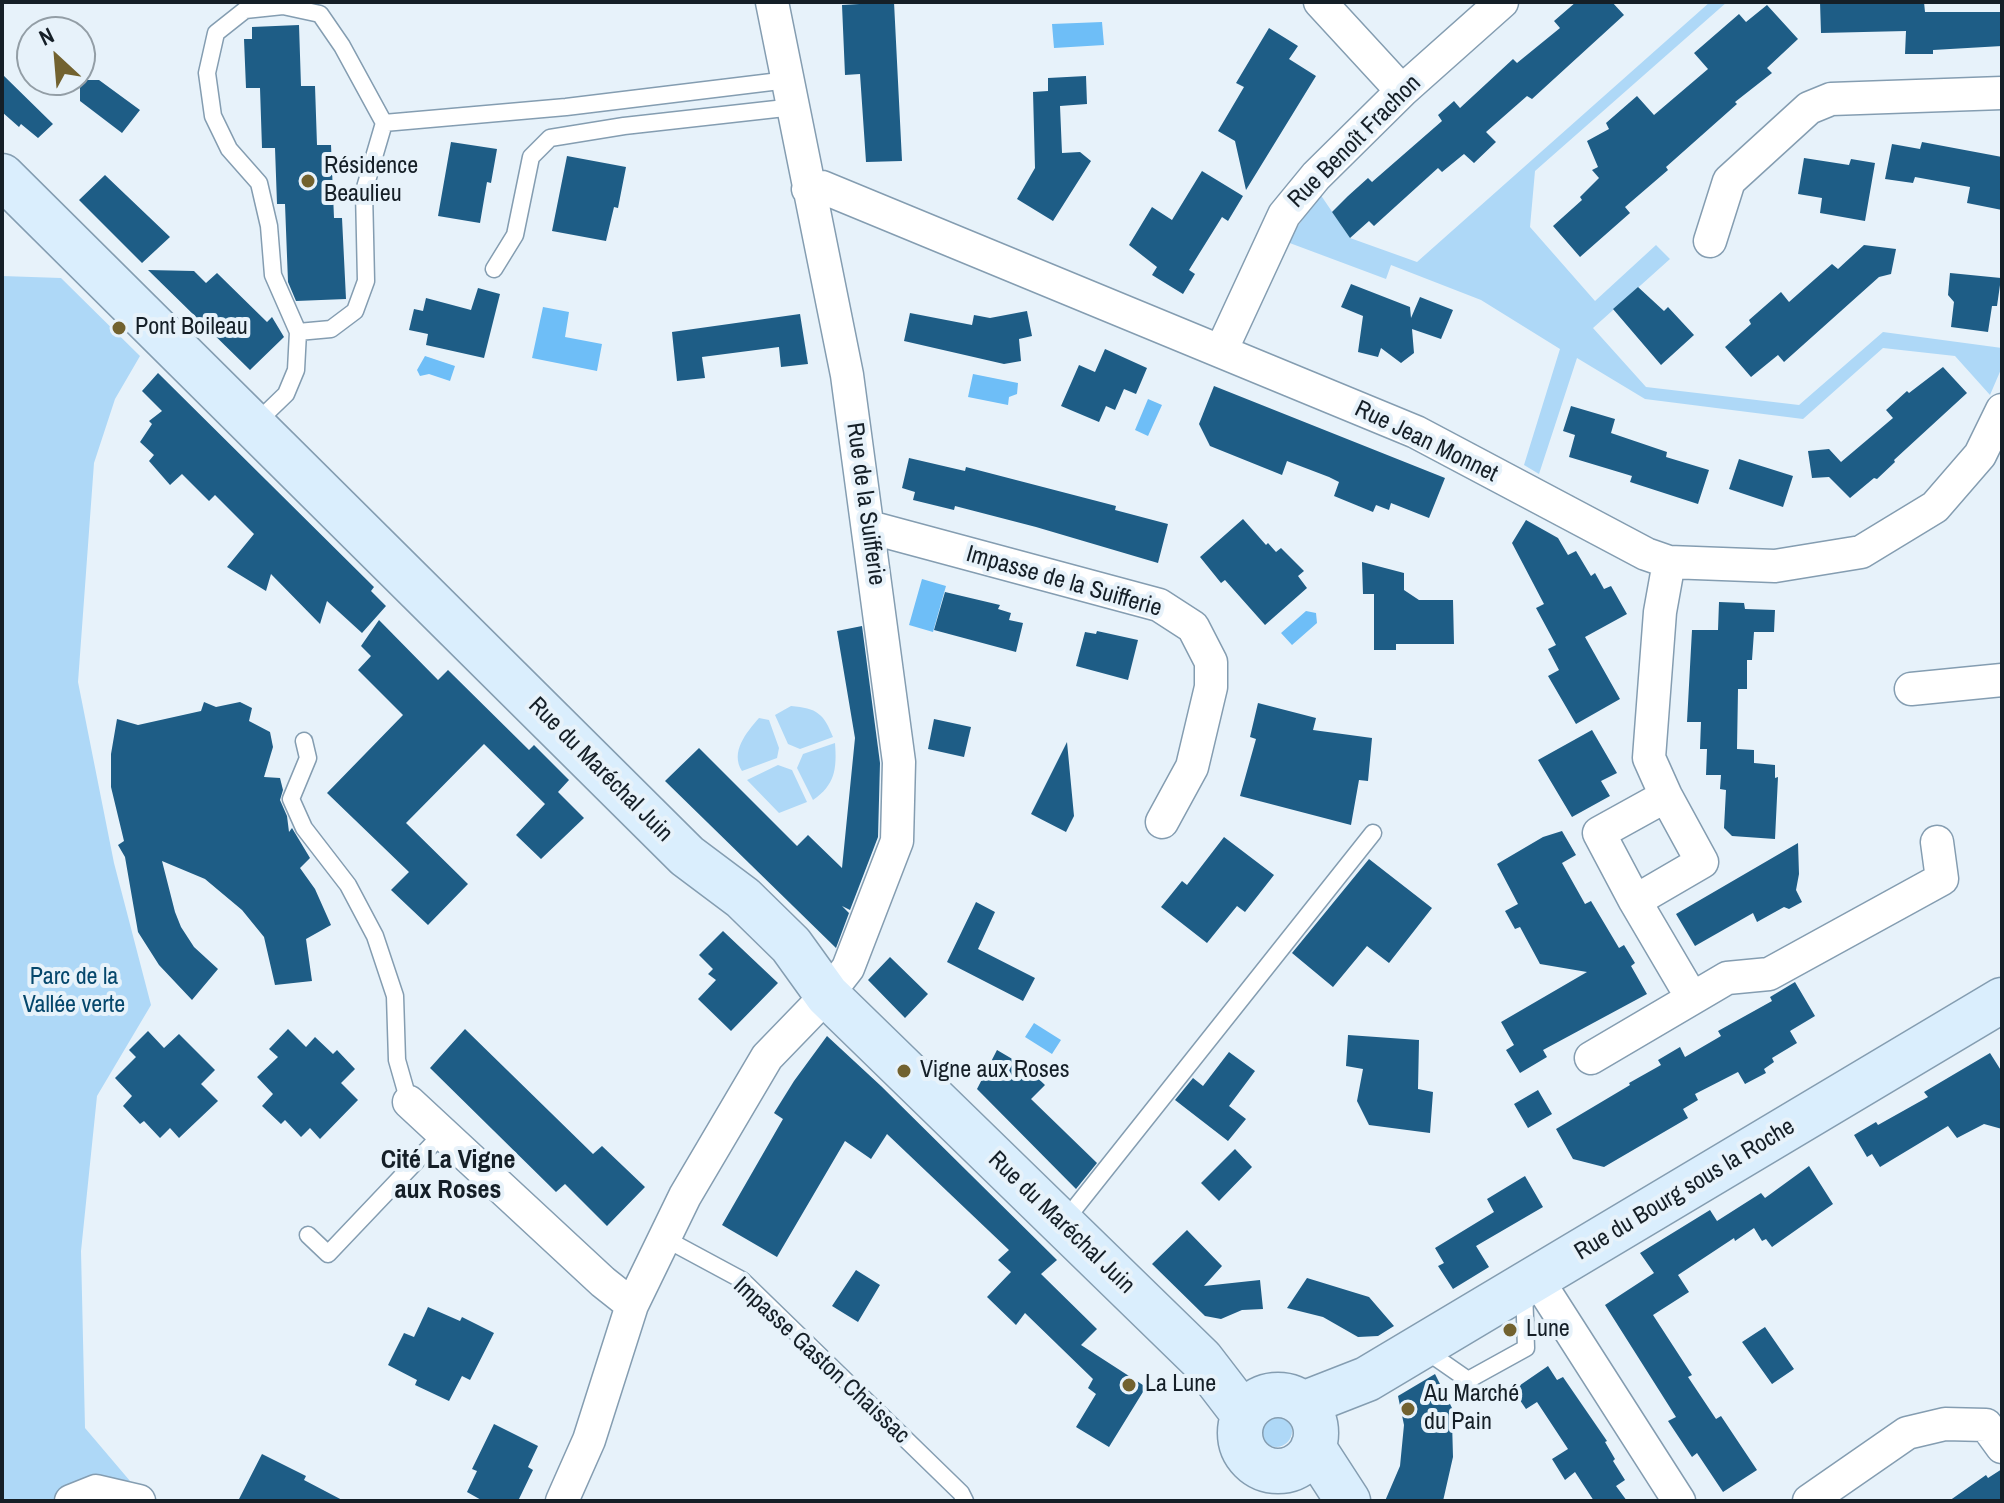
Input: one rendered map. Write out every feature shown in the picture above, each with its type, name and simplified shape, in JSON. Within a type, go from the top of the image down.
[{"type":"main road","name":"Rue du Maréchal Juin","points":[[2,176],[687,856],[743,898],[791,945],[827,995],[1251,1407]]},
{"type":"main road","name":"Rue du Bourg sous la Roche","points":[[1306,1436],[1367,1379],[2002,1000]]},
{"type":"main road","points":[[1306,1436],[1270,1471],[1250,1459],[1239,1438],[1251,1407],[1281,1395],[1293,1398],[1306,1436],[1346,1501]]},
{"type":"street","name":"Rue de la Suifferie","points":[[562,1501],[589,1440],[632,1305],[685,1196],[767,1057],[827,995],[848,968],[897,841],[899,762],[847,375],[772,2]]},
{"type":"street","points":[[1320,2],[1402,91]]},
{"type":"street","name":"Rue Benoît Frachon","points":[[1221,351],[1284,215],[1316,176],[1402,91],[1502,2]]},
{"type":"street","points":[[1710,241],[1729,181],[1809,108],[1831,99],[2002,93]]},
{"type":"street","name":"Rue Jean Monnet","points":[[808,189],[822,187],[1416,432],[1646,554],[1669,562],[1775,566],[1861,552],[1935,507],[1980,455],[2002,410]]},
{"type":"street","name":"Impasse de la Suifferie","points":[[869,527],[1159,605],[1193,627],[1211,662],[1211,687],[1192,767],[1162,822]]},
{"type":"street","points":[[1635,901],[1702,862],[1649,758],[1660,612],[1669,562]]},
{"type":"street","points":[[1911,689],[2002,680]]},
{"type":"street","points":[[1666,796],[1599,833],[1692,998]]},
{"type":"street","points":[[1591,1058],[1727,978],[1769,974],[1942,879],[1937,842]]},
{"type":"street","points":[[409,1102],[603,1282],[632,1305]]},
{"type":"street","points":[[1530,1282],[1679,1501]]},
{"type":"street","points":[[1809,1501],[1907,1433],[1945,1424],[1986,1425],[2002,1447]]},
{"type":"street","points":[[71,1501],[96,1491],[135,1501]]},
{"type":"lane","points":[[254,424],[286,394],[296,370],[298,332],[273,275],[269,226],[259,183],[229,149],[213,116],[207,73],[216,33],[245,10],[283,6],[320,14],[342,46],[384,123],[364,191],[366,281],[355,311],[331,329],[298,332]]},
{"type":"lane","points":[[384,123],[566,107],[791,94]]},
{"type":"lane","points":[[494,269],[515,235],[531,157],[550,138],[791,94]]},
{"type":"lane","points":[[304,741],[308,758],[291,799],[304,828],[348,885],[375,936],[395,996],[397,1060],[409,1102]]},
{"type":"lane","points":[[1062,1224],[1373,833]]},
{"type":"lane","points":[[308,1235],[328,1254],[443,1133]]},
{"type":"lane","name":"Impasse Gaston Chaissac","points":[[664,1238],[742,1280],[961,1493],[965,1501]]},
{"type":"green space","points":[[1710,2],[1727,2],[1535,171],[1530,227],[1595,301],[1656,245],[1670,259],[1593,328],[1646,387],[1799,405],[1883,332],[2002,348],[2002,367],[1990,395],[1955,356],[1883,348],[1803,419],[1645,399],[1577,358],[1539,474],[1524,465],[1560,349],[1481,300],[1391,265],[1386,279],[1287,242],[1320,194],[1350,238],[1417,262]]},
{"type":"green space","name":"Parc de la Vallée verte","points":[[2,276],[61,278],[140,356],[115,399],[94,463],[78,682],[114,863],[151,1005],[97,1096],[81,1251],[85,1428],[147,1501],[2,1501]]},
{"type":"green space","points":[[791,706],[807,708],[818,714],[833,737],[800,749],[788,744],[775,715]]},
{"type":"green space","points":[[759,718],[769,720],[779,748],[777,758],[742,771],[739,750]]},
{"type":"green space","points":[[835,743],[833,776],[813,800],[797,768],[803,754]]},
{"type":"green space","points":[[778,765],[792,770],[807,802],[779,813],[747,780]]},
{"type":"green space","points":[[1276,1415],[1287,1420],[1292,1431],[1287,1442],[1276,1447],[1265,1442],[1260,1431],[1265,1420]]},
{"type":"shaded area","points":[[1102,22],[1104,45],[1054,48],[1052,24]]},
{"type":"shaded area","points":[[543,307],[569,312],[565,337],[602,344],[597,371],[532,358]]},
{"type":"shaded area","points":[[425,356],[455,366],[450,381],[429,374],[420,376],[417,370]]},
{"type":"shaded area","points":[[973,374],[1018,383],[1017,394],[1009,397],[1008,405],[968,397]]},
{"type":"shaded area","points":[[1148,399],[1162,405],[1148,436],[1135,430]]},
{"type":"shaded area","points":[[922,579],[946,586],[933,632],[909,625]]},
{"type":"shaded area","points":[[1306,611],[1316,613],[1317,623],[1292,645],[1281,633]]},
{"type":"shaded area","points":[[1034,1023],[1061,1040],[1052,1054],[1025,1037]]},
{"type":"building","points":[[894,2],[902,161],[866,162],[860,74],[845,75],[842,5]]},
{"type":"building","points":[[1576,2],[1612,2],[1624,15],[1532,99],[1527,96],[1486,132],[1496,142],[1474,163],[1464,154],[1442,172],[1438,168],[1374,226],[1369,221],[1350,238],[1332,212],[1368,178],[1372,182],[1442,121],[1438,115],[1454,101],[1460,108],[1513,59],[1517,63],[1560,28],[1554,21]]},
{"type":"building","points":[[1820,2],[1924,2],[1925,12],[2002,12],[2002,46],[1905,54],[1906,31],[1821,33]]},
{"type":"building","points":[[1767,5],[1798,39],[1767,68],[1772,73],[1735,102],[1737,104],[1666,167],[1668,170],[1625,207],[1630,213],[1580,257],[1553,226],[1582,200],[1580,197],[1599,178],[1592,170],[1598,167],[1587,141],[1609,129],[1606,123],[1637,96],[1654,115],[1708,69],[1694,53],[1739,14],[1746,22]]},
{"type":"building","name":"Résidence Beaulieu","points":[[299,25],[301,86],[315,86],[317,145],[331,145],[334,218],[342,218],[346,299],[296,301],[288,282],[285,204],[277,204],[275,148],[262,148],[260,88],[246,88],[244,39],[252,39],[252,27]]},
{"type":"building","points":[[1269,28],[1298,46],[1289,59],[1316,76],[1246,190],[1235,141],[1218,131],[1244,87],[1236,83]]},
{"type":"building","points":[[2,74],[16,88],[16,96],[24,96],[53,124],[38,138],[2,112]]},
{"type":"building","points":[[1086,76],[1087,104],[1060,106],[1062,153],[1080,152],[1091,161],[1053,221],[1017,199],[1035,168],[1033,92],[1048,91],[1048,78]]},
{"type":"building","points":[[96,80],[99,80],[140,110],[122,133],[80,101],[80,96],[96,96]]},
{"type":"building","points":[[451,142],[497,149],[480,223],[438,216]]},
{"type":"building","points":[[1922,142],[2002,157],[2002,210],[1967,203],[1970,187],[1915,177],[1913,183],[1885,179],[1892,144],[1920,149]]},
{"type":"building","points":[[567,156],[626,167],[618,208],[614,207],[606,241],[552,231]]},
{"type":"building","points":[[1804,158],[1849,165],[1851,159],[1875,163],[1865,221],[1820,213],[1822,198],[1798,194]]},
{"type":"building","points":[[1202,171],[1243,196],[1228,221],[1222,217],[1189,270],[1195,274],[1183,294],[1152,275],[1157,267],[1129,245],[1152,207],[1172,220]]},
{"type":"building","points":[[105,175],[170,237],[142,263],[79,200]]},
{"type":"building","points":[[1864,245],[1896,249],[1891,274],[1879,277],[1784,362],[1778,355],[1751,377],[1725,347],[1751,324],[1749,320],[1781,292],[1789,302],[1832,264],[1838,269]]},
{"type":"building","points":[[148,270],[194,271],[206,283],[217,273],[267,322],[272,317],[284,337],[250,370]]},
{"type":"building","points":[[1950,273],[2001,278],[1997,306],[1992,306],[1988,332],[1951,327],[1954,302],[1948,295]]},
{"type":"building","points":[[1351,284],[1410,307],[1411,318],[1420,297],[1453,310],[1441,339],[1412,329],[1414,353],[1401,363],[1381,348],[1378,357],[1358,352],[1363,316],[1341,307]]},
{"type":"building","points":[[1638,287],[1664,311],[1668,307],[1694,335],[1661,365],[1613,309]]},
{"type":"building","points":[[478,288],[500,294],[484,358],[426,345],[428,334],[409,330],[414,309],[423,311],[426,298],[471,310]]},
{"type":"building","points":[[1027,311],[1032,336],[1019,339],[1021,361],[1004,364],[904,341],[910,313],[972,325],[974,315],[990,318]]},
{"type":"building","points":[[800,314],[808,364],[781,367],[779,347],[702,357],[705,378],[677,381],[672,332]]},
{"type":"building","points":[[1105,349],[1147,368],[1136,394],[1124,389],[1115,410],[1106,406],[1099,422],[1061,406],[1079,365],[1095,372]]},
{"type":"building","points":[[1943,367],[1967,393],[1877,479],[1874,478],[1850,498],[1829,477],[1812,478],[1808,451],[1829,449],[1841,462],[1893,418],[1886,410],[1907,391],[1909,393]]},
{"type":"building","points":[[158,373],[374,587],[371,591],[386,606],[362,633],[327,601],[320,624],[271,574],[266,591],[227,567],[254,534],[215,495],[209,501],[182,474],[170,485],[149,461],[154,455],[140,442],[152,424],[149,421],[162,411],[142,391]]},
{"type":"building","points":[[1214,386],[1445,478],[1429,518],[1391,503],[1389,510],[1376,505],[1373,512],[1334,496],[1339,482],[1329,477],[1287,461],[1282,475],[1210,446],[1199,424]]},
{"type":"building","points":[[1571,406],[1615,419],[1611,433],[1667,452],[1666,457],[1709,470],[1698,504],[1630,482],[1632,476],[1569,457],[1575,435],[1563,431]]},
{"type":"building","points":[[909,458],[965,471],[966,467],[1116,506],[1115,510],[1168,524],[1158,563],[955,506],[954,510],[913,500],[915,492],[902,488]]},
{"type":"building","points":[[1739,459],[1793,476],[1783,507],[1729,489]]},
{"type":"building","points":[[1243,519],[1266,545],[1268,543],[1276,552],[1281,548],[1304,571],[1298,576],[1307,588],[1265,625],[1225,580],[1221,583],[1200,557]]},
{"type":"building","points":[[1526,520],[1558,538],[1568,555],[1576,551],[1591,576],[1595,573],[1604,589],[1611,586],[1627,614],[1585,637],[1620,699],[1576,724],[1548,676],[1559,670],[1548,649],[1556,645],[1536,608],[1544,604],[1512,543]]},
{"type":"building","points":[[1362,562],[1404,573],[1404,590],[1419,600],[1453,600],[1454,644],[1396,644],[1396,650],[1374,650],[1374,594],[1363,594]]},
{"type":"building","points":[[945,592],[1000,605],[998,609],[1011,613],[1009,620],[1023,623],[1016,652],[934,630]]},
{"type":"building","points":[[1719,602],[1744,603],[1745,609],[1775,610],[1774,632],[1754,632],[1752,660],[1747,660],[1747,689],[1738,689],[1737,749],[1754,750],[1754,763],[1775,765],[1775,778],[1778,777],[1775,839],[1732,836],[1724,828],[1726,790],[1720,789],[1721,775],[1706,775],[1707,749],[1700,749],[1701,722],[1687,722],[1692,630],[1718,630]]},
{"type":"building","points":[[379,620],[438,680],[448,670],[529,750],[534,745],[569,780],[558,792],[584,818],[541,859],[516,835],[545,804],[484,744],[406,823],[468,884],[428,925],[391,890],[409,872],[327,793],[403,715],[358,670],[371,656],[361,646]]},
{"type":"building","points":[[862,626],[880,763],[878,837],[850,910],[842,906],[849,913],[836,948],[665,781],[699,748],[797,846],[808,835],[842,868],[855,738],[837,631]]},
{"type":"building","points":[[1097,631],[1138,640],[1128,680],[1076,666],[1085,632],[1096,634]]},
{"type":"building","points":[[204,702],[216,707],[240,702],[252,708],[249,721],[270,732],[273,747],[264,777],[280,778],[283,790],[280,800],[287,816],[289,832],[292,828],[310,858],[300,868],[315,889],[331,925],[306,939],[312,981],[275,985],[264,937],[242,910],[205,879],[162,861],[181,927],[194,947],[218,969],[192,1000],[159,965],[138,932],[125,857],[118,845],[124,841],[111,787],[111,754],[117,719],[138,725],[201,711]]},
{"type":"building","points":[[1258,703],[1316,718],[1313,730],[1372,738],[1368,781],[1359,780],[1351,825],[1240,796],[1256,739],[1250,737]]},
{"type":"building","points":[[934,719],[971,727],[964,757],[928,749]]},
{"type":"building","points":[[1592,730],[1617,773],[1601,781],[1610,796],[1572,817],[1538,760]]},
{"type":"building","points":[[1067,742],[1074,816],[1066,832],[1031,814]]},
{"type":"building","points":[[1562,831],[1576,855],[1562,863],[1585,904],[1591,901],[1619,948],[1624,945],[1635,963],[1631,966],[1647,994],[1543,1050],[1547,1057],[1520,1073],[1506,1050],[1514,1045],[1501,1022],[1587,972],[1540,964],[1520,927],[1515,929],[1505,911],[1518,904],[1497,864],[1543,837]]},
{"type":"building","points":[[1224,837],[1274,875],[1245,912],[1237,906],[1207,943],[1161,907],[1182,881],[1187,885]]},
{"type":"building","points":[[1798,843],[1796,890],[1802,902],[1789,909],[1784,907],[1757,922],[1753,913],[1695,946],[1676,914]]},
{"type":"building","points":[[1369,859],[1432,908],[1389,963],[1367,946],[1333,987],[1292,953]]},
{"type":"building","points":[[976,902],[995,912],[978,949],[1035,978],[1023,1001],[947,962]]},
{"type":"building","points":[[723,931],[778,983],[731,1031],[698,999],[716,980],[708,974],[713,969],[699,955]]},
{"type":"building","points":[[890,957],[928,994],[905,1018],[868,980]]},
{"type":"building","points":[[1795,982],[1815,1016],[1790,1031],[1797,1043],[1772,1058],[1774,1062],[1764,1069],[1766,1073],[1745,1084],[1738,1072],[1695,1094],[1698,1100],[1683,1109],[1688,1118],[1604,1167],[1573,1159],[1556,1129],[1661,1065],[1658,1060],[1680,1047],[1685,1057],[1721,1036],[1718,1031],[1772,1001],[1770,997]]},
{"type":"building","points":[[288,1029],[306,1047],[315,1037],[333,1054],[337,1050],[355,1069],[341,1083],[358,1100],[320,1139],[310,1128],[301,1137],[285,1120],[281,1124],[262,1106],[273,1094],[257,1077],[278,1057],[269,1049]]},
{"type":"building","points":[[465,1029],[593,1154],[602,1146],[645,1187],[607,1226],[565,1184],[556,1192],[430,1068]]},
{"type":"building","points":[[148,1031],[164,1048],[179,1034],[215,1070],[201,1084],[218,1101],[179,1138],[170,1128],[160,1138],[144,1121],[140,1124],[123,1106],[132,1096],[115,1078],[136,1057],[129,1050]]},
{"type":"building","points":[[1348,1035],[1419,1040],[1418,1089],[1433,1092],[1430,1133],[1369,1125],[1357,1101],[1363,1069],[1346,1066]]},
{"type":"building","points":[[827,1036],[1057,1260],[1041,1274],[1097,1329],[1081,1345],[1146,1387],[1109,1447],[1076,1427],[1096,1394],[1088,1388],[1093,1379],[1025,1313],[1016,1325],[987,1297],[1011,1272],[998,1260],[1009,1250],[887,1134],[871,1159],[845,1141],[777,1257],[722,1225],[783,1119],[774,1113]]},
{"type":"building","points":[[997,1050],[1026,1067],[1045,1085],[1031,1099],[1097,1163],[1076,1189],[977,1089]]},
{"type":"building","points":[[1229,1052],[1255,1071],[1229,1106],[1246,1119],[1228,1141],[1175,1100],[1193,1078],[1203,1086]]},
{"type":"building","points":[[1990,1053],[2002,1072],[2002,1129],[1984,1124],[1957,1138],[1948,1126],[1880,1167],[1872,1154],[1867,1157],[1854,1135],[1928,1097],[1924,1092]]},
{"type":"building","points":[[1538,1090],[1552,1114],[1528,1128],[1514,1104]]},
{"type":"building","points":[[1235,1149],[1252,1167],[1219,1201],[1201,1183]]},
{"type":"building","points":[[1809,1166],[1833,1204],[1772,1247],[1766,1239],[1762,1241],[1754,1228],[1735,1241],[1734,1238],[1678,1275],[1689,1292],[1653,1315],[1716,1419],[1721,1416],[1757,1470],[1723,1492],[1697,1453],[1692,1457],[1668,1421],[1676,1417],[1605,1305],[1654,1273],[1640,1253],[1710,1210],[1717,1221],[1761,1193],[1765,1198]]},
{"type":"building","points":[[1525,1176],[1543,1207],[1476,1246],[1489,1267],[1453,1289],[1438,1266],[1444,1263],[1435,1248],[1494,1212],[1487,1199]]},
{"type":"building","points":[[1187,1230],[1222,1266],[1204,1286],[1260,1280],[1263,1309],[1242,1310],[1221,1319],[1205,1316],[1152,1264]]},
{"type":"building","points":[[856,1270],[880,1285],[858,1322],[832,1306]]},
{"type":"building","points":[[1307,1278],[1369,1297],[1394,1326],[1378,1336],[1358,1337],[1323,1317],[1287,1308]]},
{"type":"building","points":[[428,1307],[460,1321],[462,1317],[494,1333],[470,1380],[462,1376],[449,1401],[415,1385],[417,1380],[388,1365],[404,1333],[414,1337]]},
{"type":"building","points":[[1765,1327],[1794,1369],[1772,1384],[1742,1342]]},
{"type":"building","points":[[1548,1366],[1557,1380],[1563,1377],[1607,1441],[1615,1459],[1613,1461],[1625,1480],[1616,1486],[1627,1501],[1594,1501],[1575,1472],[1565,1480],[1552,1459],[1568,1449],[1537,1402],[1526,1409],[1513,1390]]},
{"type":"building","points":[[1435,1374],[1457,1418],[1452,1421],[1453,1457],[1443,1501],[1385,1501],[1400,1466],[1404,1425],[1398,1396]]},
{"type":"building","points":[[494,1424],[538,1446],[528,1467],[533,1470],[518,1501],[483,1501],[467,1492],[477,1471],[472,1469]]},
{"type":"building","points":[[262,1454],[306,1476],[304,1480],[344,1501],[238,1501]]},
{"type":"building","points":[[2002,1469],[2002,1501],[1949,1501],[1986,1475],[1988,1478]]},
{"type":"place","name":"Résidence Beaulieu","points":[[308,181]]},
{"type":"place","name":"Pont Boileau","points":[[119,328]]},
{"type":"place","name":"Vigne aux Roses","points":[[904,1071]]},
{"type":"place","name":"Lune","points":[[1510,1330]]},
{"type":"place","name":"La Lune","points":[[1129,1385]]},
{"type":"place","name":"Au Marché du Pain","points":[[1408,1409]]},
{"type":"district","name":"Cité La Vigne aux Roses","points":[[448,1176]]}]
